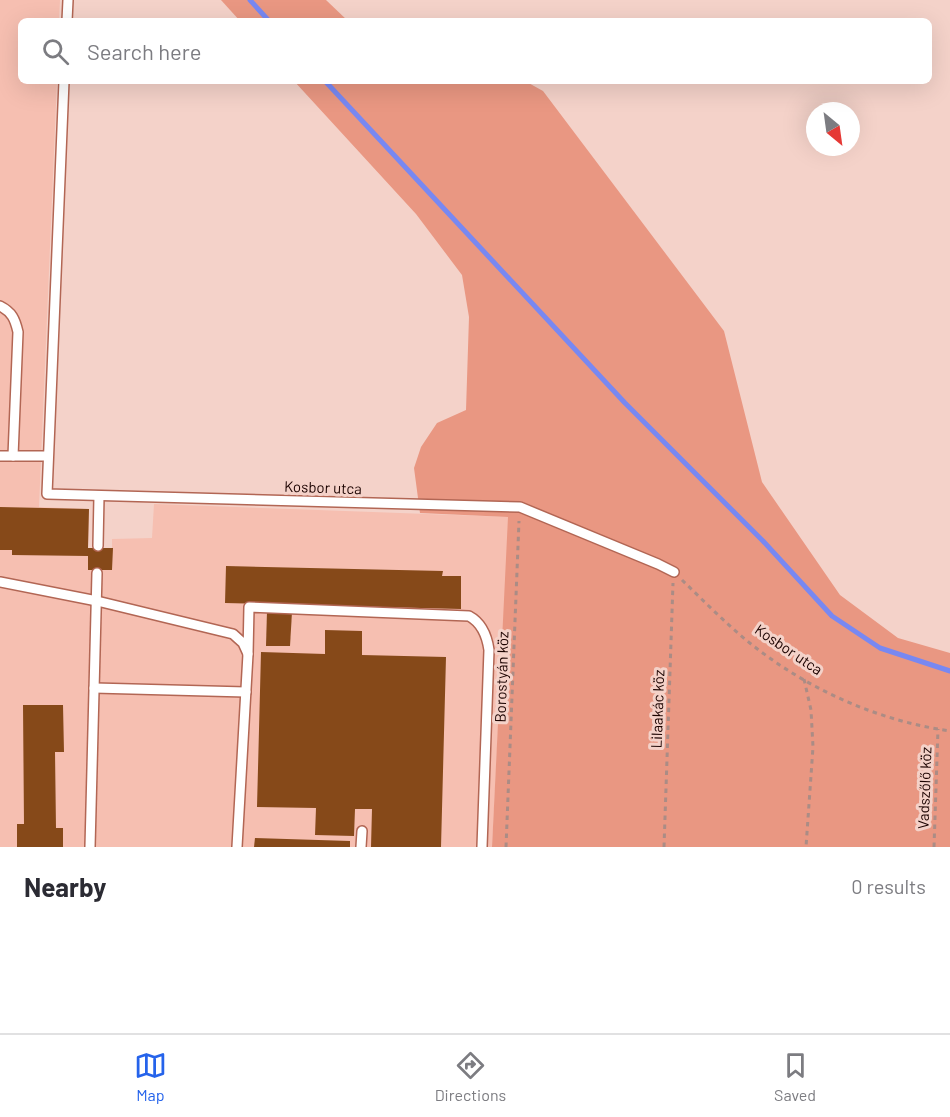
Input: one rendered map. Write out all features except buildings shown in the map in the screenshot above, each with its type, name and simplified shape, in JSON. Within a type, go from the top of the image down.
[{"type":"lane","points":[[67,18],[68,0]]},
{"type":"lane","name":"Kosbor utca","points":[[64,84],[47,494],[520,507],[674,572]]},
{"type":"lane","points":[[0,306],[10,311],[18,332],[13,456]]},
{"type":"lane","points":[[0,456],[48,456]]},
{"type":"lane","points":[[98,546],[99,495]]},
{"type":"lane","points":[[90,847],[97,573]]},
{"type":"lane","points":[[0,582],[97,601],[233,634],[243,643],[248,654]]},
{"type":"lane","points":[[237,847],[249,607],[469,616],[476,620],[488,639],[489,650],[482,847]]},
{"type":"lane","points":[[94,688],[246,692]]},
{"type":"lane","points":[[361,847],[362,831]]},
{"type":"path","name":"Borostyán köz","points":[[506,847],[520,507]]},
{"type":"path","name":"Kosbor utca","points":[[674,572],[749,642],[783,667],[829,694],[867,711],[950,731]]},
{"type":"path","name":"Lilaakác köz","points":[[664,847],[674,572]]},
{"type":"path","points":[[804,679],[812,710],[813,747],[806,847]]},
{"type":"path","name":"Vadszőlő köz","points":[[934,847],[938,729]]},
{"type":"shaded area","points":[[0,0],[60,0],[59,18],[18,18],[18,84],[57,84],[39,507],[89,509],[88,548],[112,548],[112,539],[152,538],[154,504],[509,517],[492,847],[0,847]]},
{"type":"shaded area","points":[[221,0],[326,0],[345,18],[237,18]]},
{"type":"shaded area","points":[[297,84],[530,84],[543,91],[724,331],[762,482],[840,595],[898,638],[950,653],[950,847],[492,847],[508,517],[420,513],[414,468],[421,447],[437,423],[466,410],[469,317],[462,275],[416,214]]},
{"type":"waterway","points":[[250,0],[266,18]]},
{"type":"waterway","points":[[328,84],[625,403],[763,541],[832,616],[880,648],[950,671]]}]
